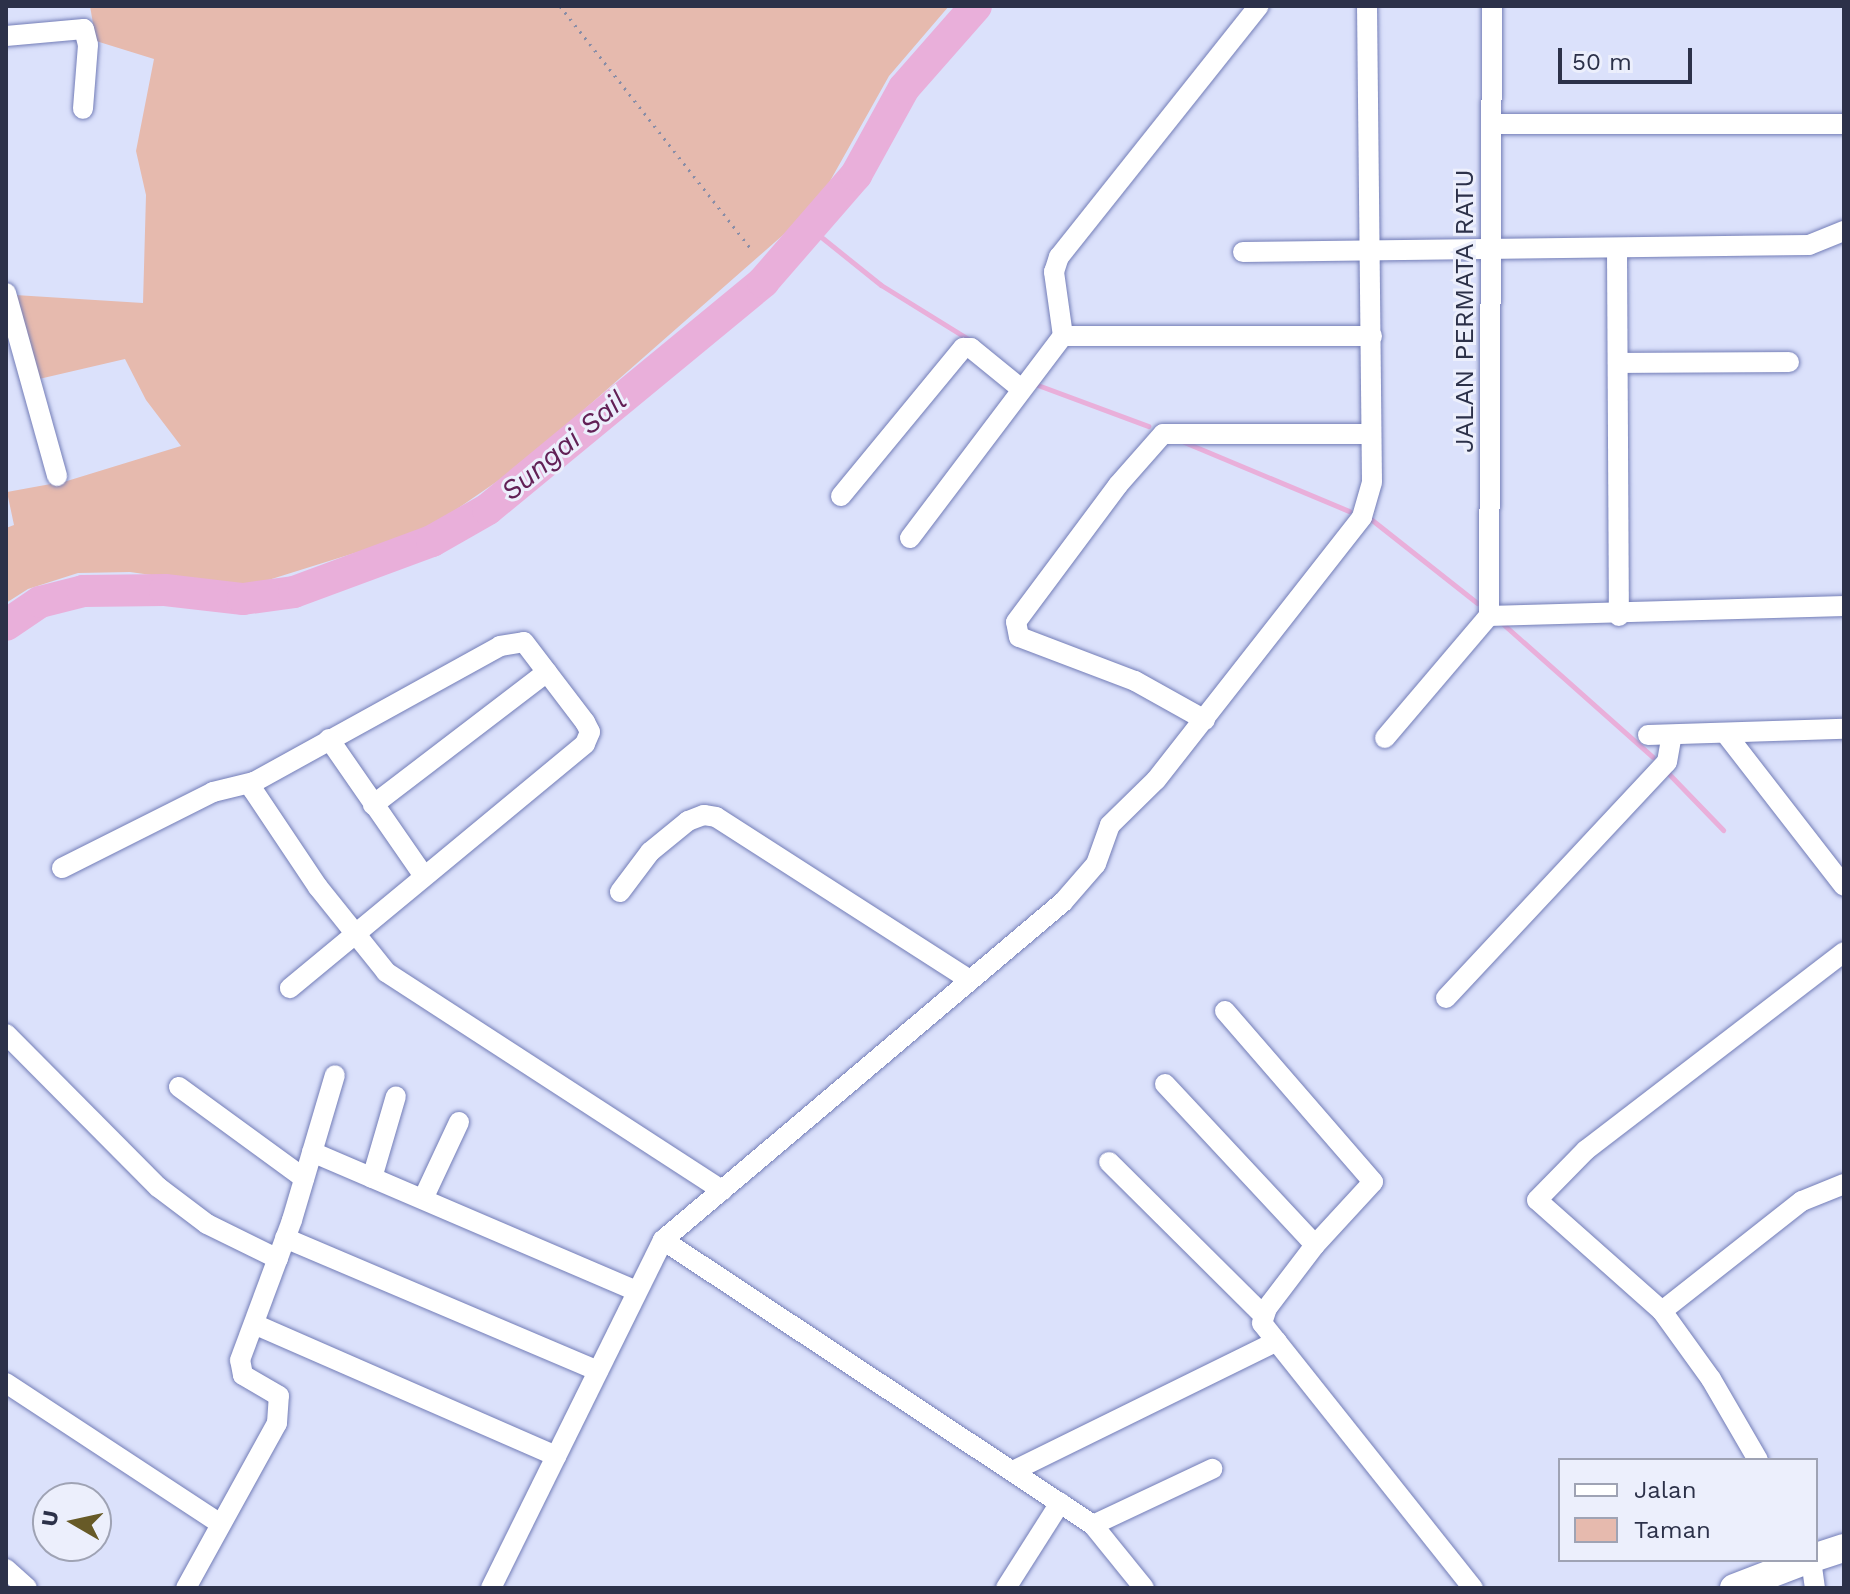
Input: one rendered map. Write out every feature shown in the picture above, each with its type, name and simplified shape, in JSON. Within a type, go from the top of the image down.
[{"type":"street","points":[[910,538],[1020,388],[1063,336],[1054,272],[1059,257],[1259,6]]},
{"type":"street","points":[[491,1588],[663,1240],[968,979],[1063,902],[1096,864],[1110,825],[1205,720],[1362,517],[1372,482],[1367,6]]},
{"type":"street","name":"JALAN PERMATA RATU","points":[[1489,616],[1492,6]]},
{"type":"street","points":[[6,36],[84,29],[88,45],[83,109]]},
{"type":"street","points":[[1491,124],[1844,124]]},
{"type":"street","points":[[1243,252],[1617,250],[1809,245],[1844,231]]},
{"type":"street","points":[[1617,250],[1619,616]]},
{"type":"street","points":[[6,293],[57,476]]},
{"type":"street","points":[[1063,336],[1372,336]]},
{"type":"street","points":[[841,496],[963,348],[971,348],[1020,388]]},
{"type":"street","points":[[1618,363],[1789,362]]},
{"type":"street","points":[[1205,720],[1135,681],[1019,637],[1016,622],[1118,485],[1163,434],[1370,434]]},
{"type":"street","points":[[1385,738],[1489,616],[1619,616],[1844,606]]},
{"type":"street","points":[[62,868],[213,792],[254,782],[514,639],[524,642],[585,722],[589,738],[290,988]]},
{"type":"street","points":[[373,805],[547,672]]},
{"type":"street","points":[[1648,735],[1844,729]]},
{"type":"street","points":[[1726,734],[1844,886]]},
{"type":"street","points":[[1446,998],[1667,762],[1672,735]]},
{"type":"street","points":[[329,739],[424,876]]},
{"type":"street","points":[[254,782],[261,802],[386,972],[722,1190]]},
{"type":"street","points":[[620,892],[650,852],[688,821],[716,817],[968,979]]},
{"type":"street","points":[[1757,1458],[1711,1379],[1662,1311],[1537,1200],[1586,1150],[1844,952]]},
{"type":"street","points":[[1225,1011],[1371,1176],[1369,1190],[1315,1245],[1263,1315],[1262,1323],[1473,1588]]},
{"type":"street","points":[[6,1034],[158,1187],[207,1224],[278,1259]]},
{"type":"street","points":[[186,1588],[219,1523],[277,1423],[280,1408],[276,1392],[240,1372],[335,1075]]},
{"type":"street","points":[[1165,1084],[1315,1245]]},
{"type":"street","points":[[179,1087],[304,1178]]},
{"type":"street","points":[[372,1178],[396,1096]]},
{"type":"street","points":[[423,1199],[459,1122]]},
{"type":"street","points":[[312,1152],[636,1291]]},
{"type":"street","points":[[1109,1162],[1263,1315]]},
{"type":"street","points":[[1662,1311],[1802,1201],[1844,1184]]},
{"type":"street","points":[[285,1238],[598,1371]]},
{"type":"street","points":[[663,1240],[1093,1525],[1144,1588]]},
{"type":"street","points":[[254,1324],[556,1456]]},
{"type":"street","points":[[1013,1471],[1277,1341]]},
{"type":"street","points":[[6,1383],[219,1523]]},
{"type":"street","points":[[1093,1525],[1212,1469]]},
{"type":"street","points":[[1006,1588],[1060,1503]]},
{"type":"street","points":[[1818,1556],[1844,1548]]},
{"type":"street","points":[[1734,1588],[1804,1562]]},
{"type":"street","points":[[1809,1562],[1815,1588]]},
{"type":"street","points":[[6,1569],[27,1588]]},
{"type":"path","points":[[560,6],[751,249]]},
{"type":"green space","points":[[90,6],[949,6],[889,76],[816,206],[521,465],[425,531],[243,588],[130,572],[78,573],[28,589],[6,603],[6,528],[14,525],[7,492],[67,481],[181,446],[146,400],[125,359],[39,379],[15,295],[143,303],[146,195],[136,151],[154,59],[96,41]]},
{"type":"waterway","name":"Sungai Sail","points":[[6,625],[40,602],[83,591],[165,590],[243,599],[294,592],[432,541],[488,509],[763,282],[856,175],[904,88],[976,6]]},
{"type":"waterway","points":[[810,228],[881,285],[973,342]]},
{"type":"waterway","points":[[1035,384],[1148,426]]},
{"type":"waterway","points":[[1184,442],[1349,511]]},
{"type":"waterway","points":[[1372,520],[1477,603]]},
{"type":"waterway","points":[[1503,624],[1653,757]]},
{"type":"waterway","points":[[1669,774],[1723,830]]}]
